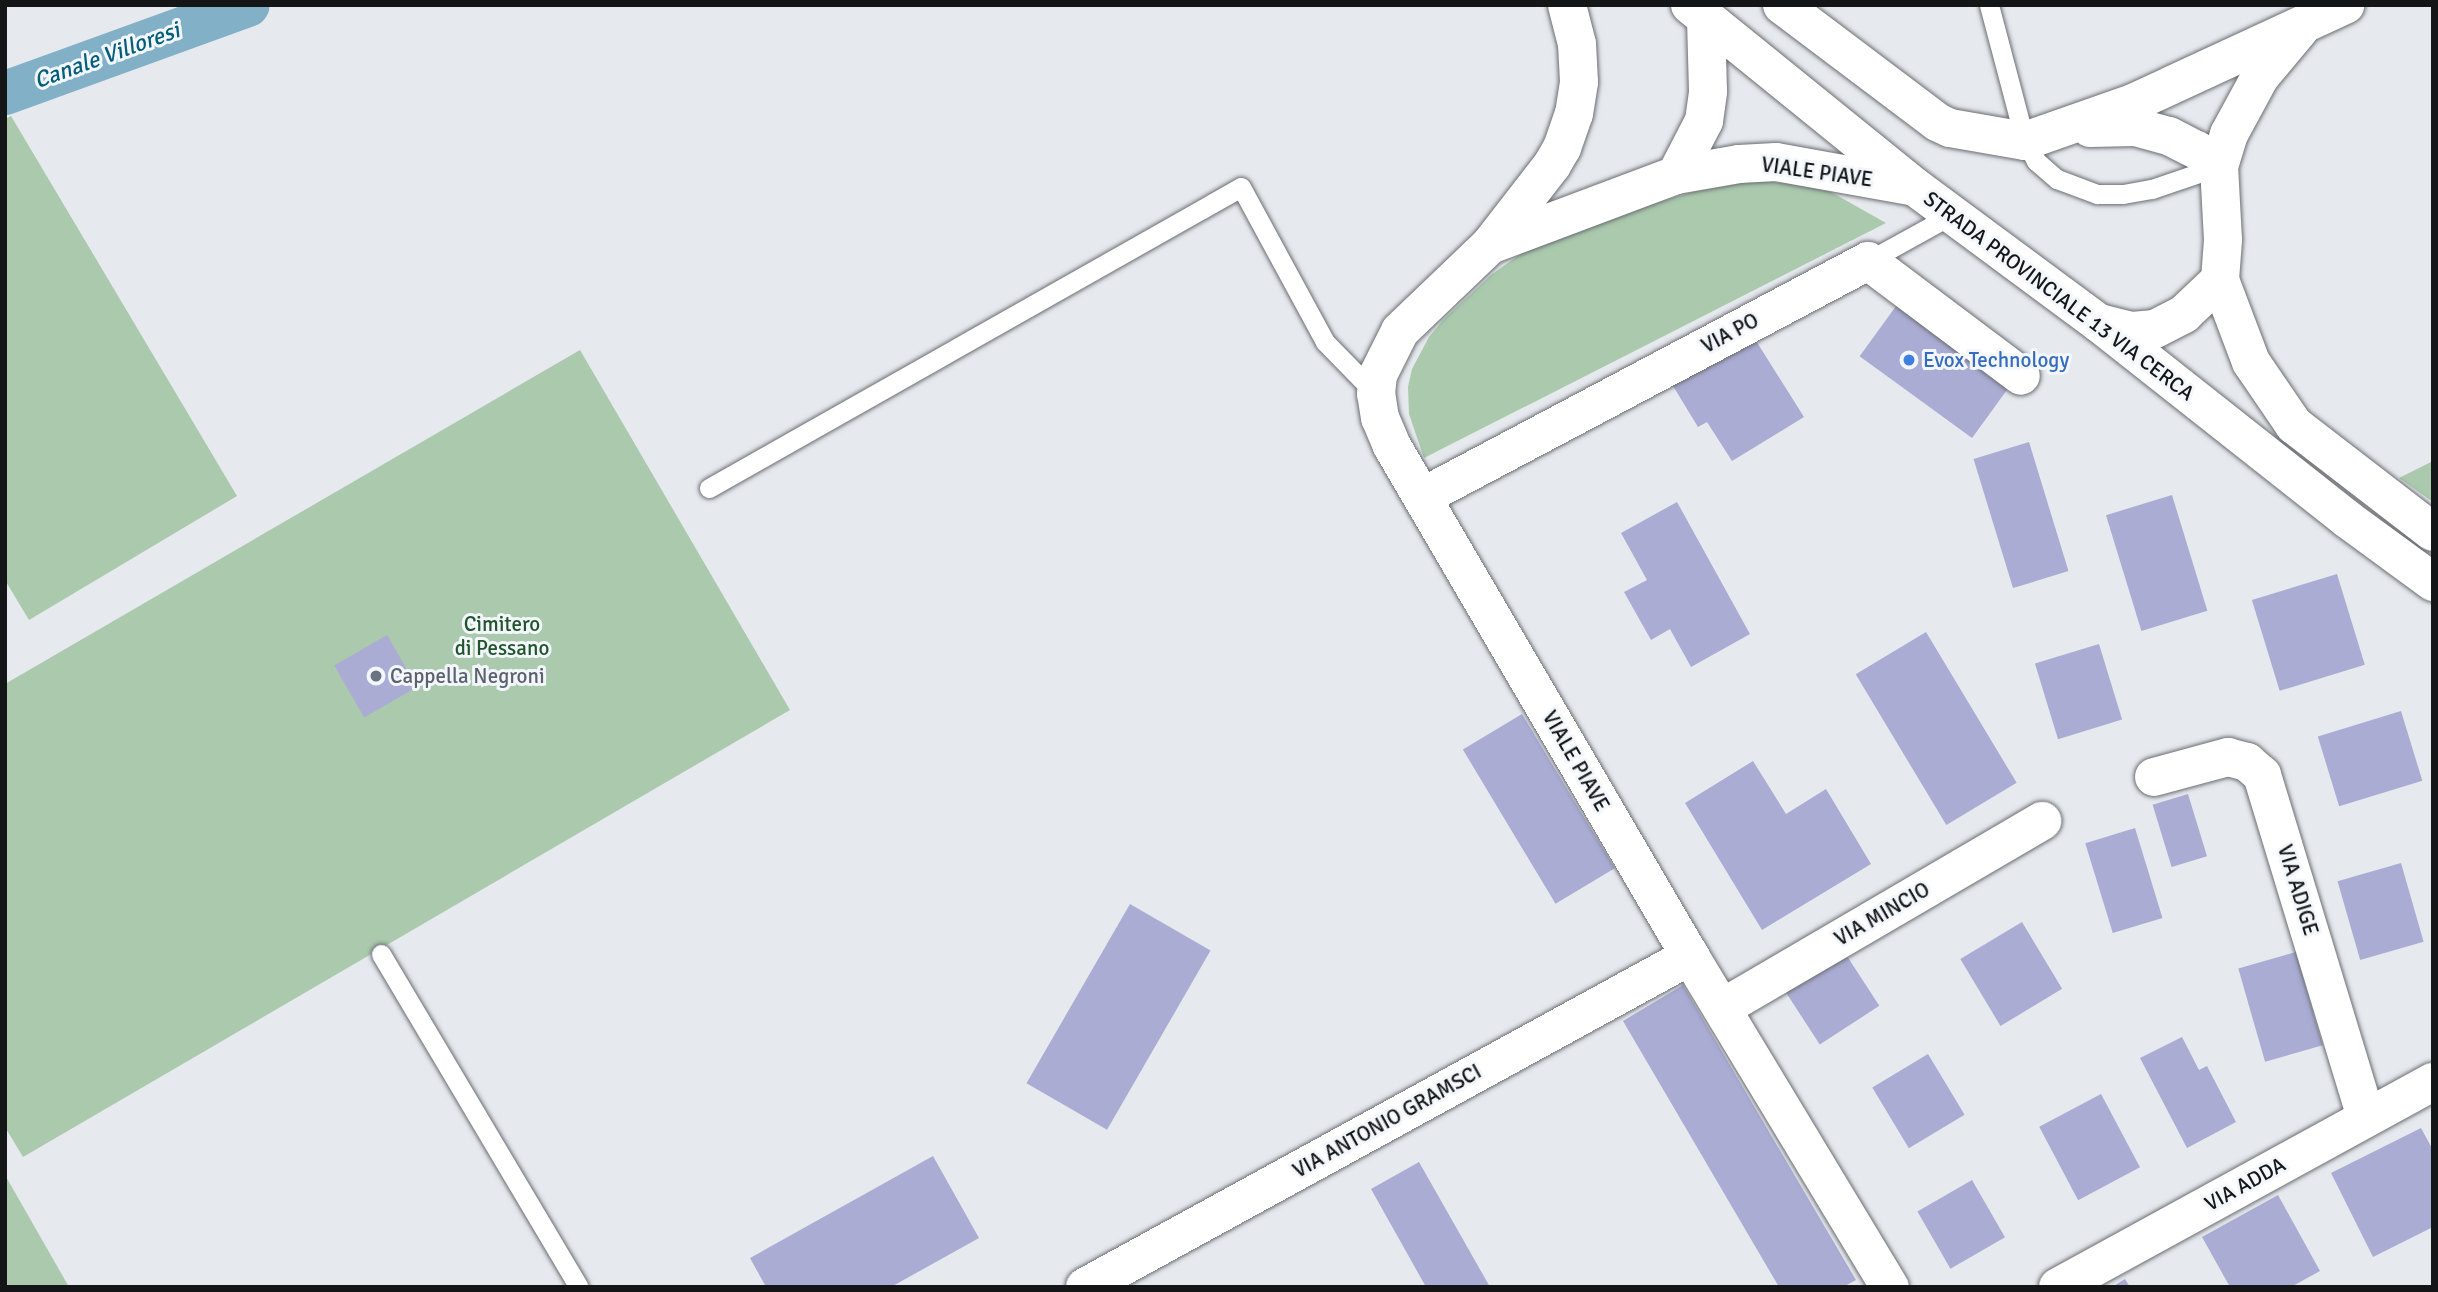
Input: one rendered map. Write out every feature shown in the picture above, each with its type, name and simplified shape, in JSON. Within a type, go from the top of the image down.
[{"type":"street","name":"VIALE PIAVE","points":[[1567,5],[1574,29],[1578,63],[1578,99],[1572,122],[1552,165],[1490,245],[1408,321],[1382,363],[1376,394],[1380,418],[1392,446],[1424,496],[1690,956],[1890,1287]]},
{"type":"street","points":[[1782,5],[1937,122],[1950,128],[2025,141],[2133,103],[2175,81],[2344,5]]},
{"type":"street","points":[[1676,175],[1704,121],[1708,91],[1698,12]]},
{"type":"street","name":"STRADA PROVINCIALE 13 VIA CERCA","points":[[1698,12],[1915,187],[2099,323],[2347,519],[2433,582]]},
{"type":"street","points":[[2304,25],[2260,77],[2229,135],[2218,166],[2223,240],[2220,280],[2251,362],[2294,425],[2433,532]]},
{"type":"street","points":[[2067,128],[2135,127],[2169,136],[2197,150],[2218,166]]},
{"type":"street","name":"VIALE PIAVE","points":[[1490,245],[1676,175],[1739,164],[1776,162],[1915,187]]},
{"type":"street","points":[[1868,261],[2021,376]]},
{"type":"street","name":"VIA PO","points":[[1424,496],[1868,261]]},
{"type":"street","points":[[2099,323],[2132,331],[2155,329],[2184,314],[2220,280]]},
{"type":"street","name":"VIA ADIGE","points":[[2154,776],[2228,757],[2248,762],[2262,775],[2366,1118]]},
{"type":"street","name":"VIA MINCIO","points":[[1722,1008],[2042,821]]},
{"type":"street","name":"VIA ANTONIO GRAMSCI","points":[[1085,1287],[1690,956]]},
{"type":"street","name":"VIA ADDA","points":[[2058,1287],[2433,1082]]},
{"type":"lane","points":[[1989,5],[2025,141],[2036,161],[2057,179],[2097,194],[2123,194],[2152,189],[2218,166]]},
{"type":"lane","points":[[709,488],[1241,187],[1325,342],[1376,394]]},
{"type":"lane","points":[[1868,261],[1953,214]]},
{"type":"lane","points":[[381,954],[579,1287]]},
{"type":"green space","points":[[11,116],[237,496],[29,620],[5,580],[5,119]]},
{"type":"green space","points":[[1754,181],[1804,184],[1831,192],[1886,223],[1424,458],[1409,414],[1408,387],[1412,369],[1429,337],[1443,320],[1491,275],[1522,253],[1633,210],[1692,192]]},
{"type":"green space","name":"Cimitero di Pessano","points":[[580,350],[790,710],[23,1157],[5,1127],[5,684]]},
{"type":"green space","points":[[2433,461],[2433,502],[2399,478]]},
{"type":"green space","points":[[5,1175],[69,1287],[5,1287]]},
{"type":"building","points":[[1899,302],[2011,384],[1972,438],[1860,356]]},
{"type":"building","points":[[1753,336],[1804,417],[1732,461],[1707,422],[1698,427],[1673,386]]},
{"type":"building","points":[[2029,442],[2068,571],[2013,588],[1974,459]]},
{"type":"building","points":[[2172,495],[2207,611],[2141,631],[2106,515]]},
{"type":"building","points":[[1677,502],[1750,634],[1691,667],[1670,629],[1651,640],[1624,592],[1647,580],[1621,533]]},
{"type":"building","points":[[2337,574],[2365,665],[2280,691],[2252,600]]},
{"type":"building","points":[[1926,632],[2017,783],[1946,825],[1856,674]]},
{"type":"building","name":"Cappella Negroni","points":[[387,635],[417,687],[364,717],[334,666]]},
{"type":"building","points":[[2099,644],[2122,720],[2058,739],[2035,664]]},
{"type":"building","points":[[2401,711],[2422,781],[2339,806],[2318,736]]},
{"type":"building","points":[[1522,714],[1615,868],[1556,904],[1463,750]]},
{"type":"building","points":[[1753,761],[1786,814],[1826,789],[1871,864],[1762,930],[1685,803]]},
{"type":"building","points":[[2188,794],[2207,856],[2172,867],[2153,805]]},
{"type":"building","points":[[2135,828],[2162,918],[2113,933],[2085,843]]},
{"type":"building","points":[[2401,863],[2424,942],[2360,960],[2338,881]]},
{"type":"building","points":[[1130,904],[1211,950],[1107,1130],[1026,1083]]},
{"type":"building","points":[[2022,922],[2062,989],[2000,1026],[1960,959]]},
{"type":"building","points":[[2296,952],[2323,1045],[2265,1062],[2238,969]]},
{"type":"building","points":[[1845,953],[1879,1006],[1820,1045],[1785,992]]},
{"type":"building","points":[[1683,985],[1856,1280],[1843,1287],[1779,1287],[1623,1021]]},
{"type":"building","points":[[2182,1037],[2199,1070],[2207,1066],[2236,1122],[2187,1148],[2140,1058]]},
{"type":"building","points":[[1928,1054],[1965,1115],[1909,1148],[1872,1087]]},
{"type":"building","points":[[2101,1094],[2140,1167],[2078,1200],[2039,1127]]},
{"type":"building","points":[[2421,1128],[2433,1150],[2433,1227],[2373,1257],[2331,1173]]},
{"type":"building","points":[[933,1156],[979,1238],[891,1287],[766,1287],[750,1258]]},
{"type":"building","points":[[1419,1162],[1490,1287],[1426,1287],[1371,1189]]},
{"type":"building","points":[[1972,1180],[2005,1237],[1950,1269],[1917,1212]]},
{"type":"building","points":[[2278,1195],[2320,1271],[2291,1287],[2230,1287],[2202,1237]]},
{"type":"building","points":[[2125,1279],[2130,1287],[2112,1287]]},
{"type":"waterway","name":"Canale Villoresi","points":[[5,93],[248,5]]},
{"type":"place","name":"Evox Technology","points":[[1909,360]]},
{"type":"place","name":"Cappella Negroni","points":[[376,676]]}]
